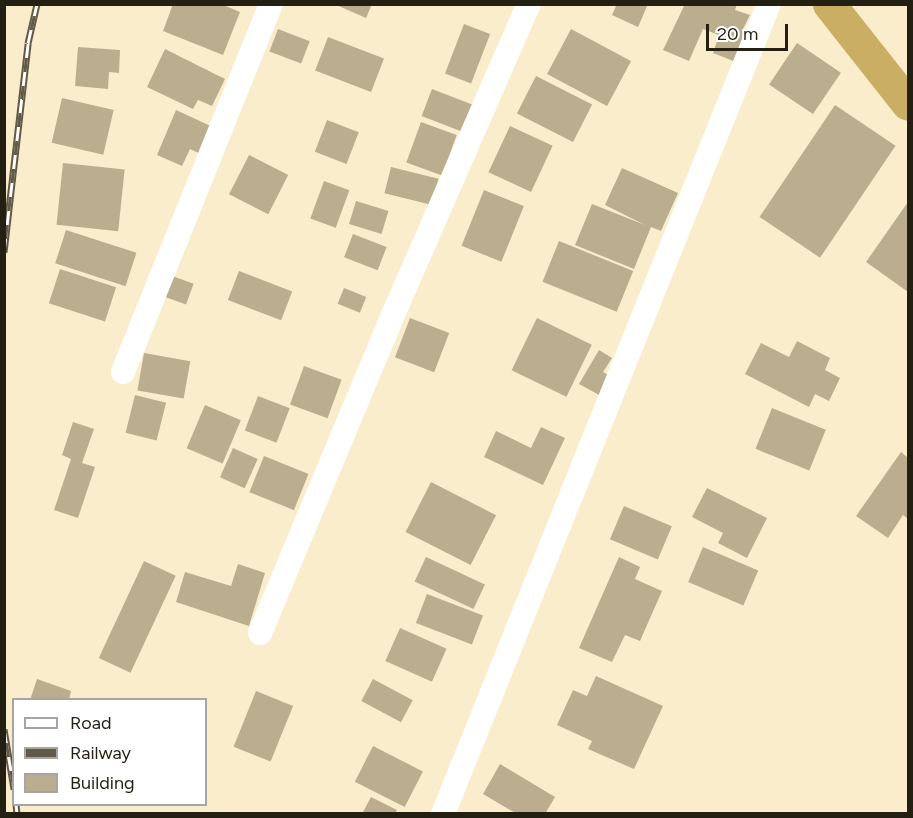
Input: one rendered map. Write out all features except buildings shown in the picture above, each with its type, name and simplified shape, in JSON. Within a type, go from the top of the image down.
[{"type":"highway","points":[[830,4],[909,104]]},
{"type":"street","points":[[123,372],[271,4]]},
{"type":"street","points":[[260,633],[389,324],[529,4]]},
{"type":"street","points":[[443,813],[630,356],[769,4]]},
{"type":"railway","points":[[4,252],[28,43],[37,4]]},
{"type":"railway","points":[[4,729],[12,777]]},
{"type":"railway","points":[[16,806],[17,814]]}]
